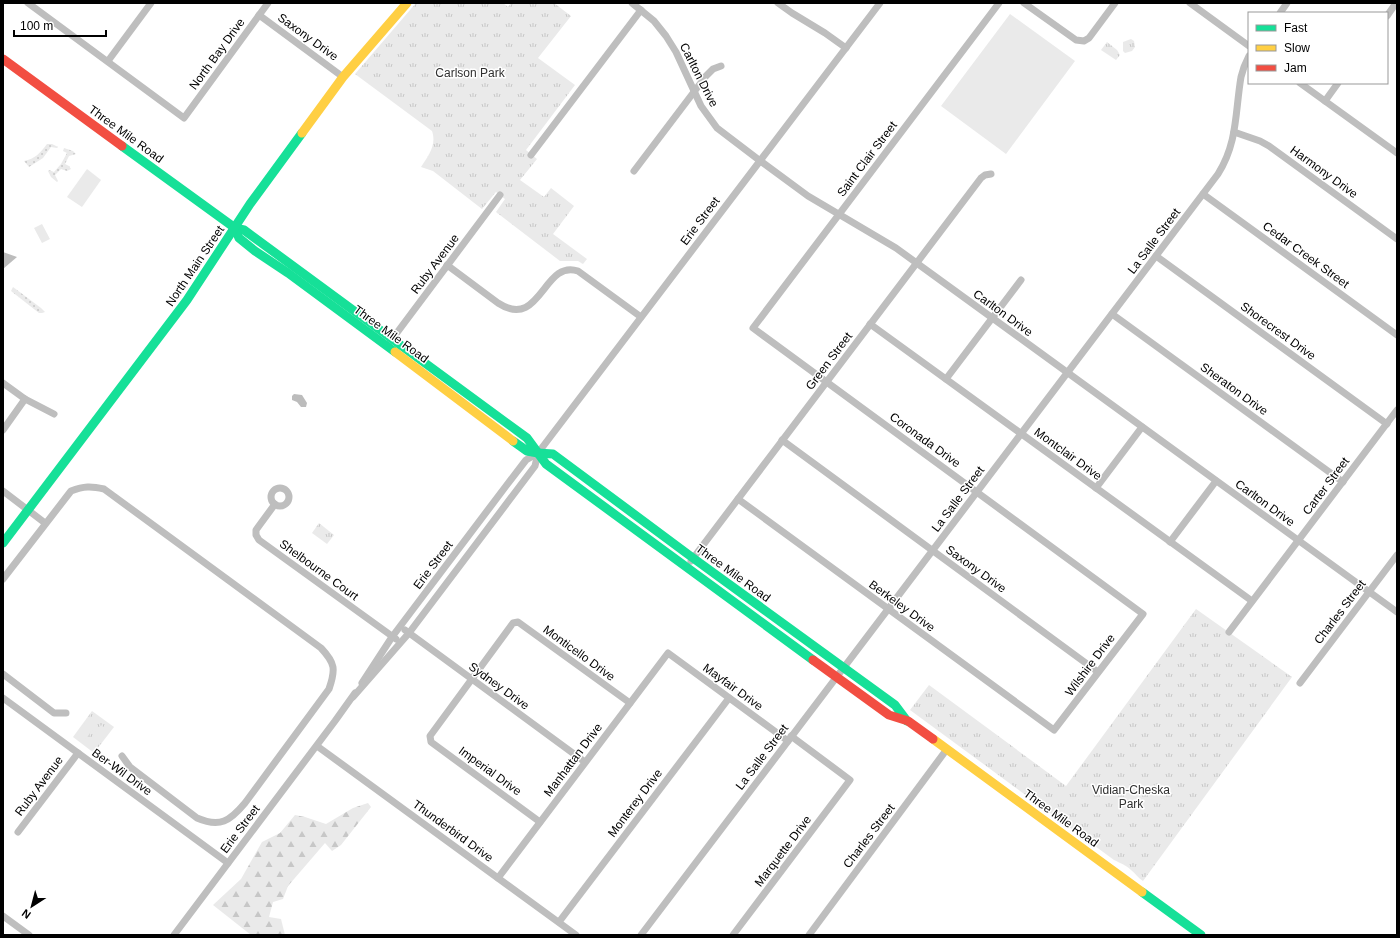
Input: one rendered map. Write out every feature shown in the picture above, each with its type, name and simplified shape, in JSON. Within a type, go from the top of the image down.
[{"type":"street","points":[[28,3],[108,62],[151,3]]},
{"type":"street","name":"North Bay Drive","points":[[108,62],[184,118],[268,3]]},
{"type":"street","name":"North Main Street","points":[[3,543],[187,300],[250,204],[343,77],[407,3]]},
{"type":"street","name":"Carlton Drive","points":[[632,3],[654,21],[666,36],[676,52],[694,92],[706,114],[718,128],[808,196],[881,239],[916,263],[1397,612]]},
{"type":"street","points":[[778,3],[846,48]]},
{"type":"street","name":"Erie Street","points":[[174,935],[317,746],[392,637],[492,504],[526,460],[538,453],[880,3]]},
{"type":"street","name":"Saint Clair Street","points":[[753,328],[999,3]]},
{"type":"street","points":[[1024,3],[1076,40],[1084,41],[1089,38],[1115,3]]},
{"type":"street","points":[[1190,3],[1248,45]]},
{"type":"street","points":[[1281,12],[1287,3]]},
{"type":"street","points":[[1388,15],[1396,3]]},
{"type":"street","points":[[532,155],[641,10]]},
{"type":"street","name":"Saxony Drive","points":[[259,15],[343,77]]},
{"type":"street","name":"La Salle Street","points":[[641,935],[1203,194],[1224,164],[1232,145],[1241,77],[1248,58]]},
{"type":"street","name":"Three Mile Road","points":[[3,59],[235,228],[244,230],[390,342],[527,451],[553,454],[895,705],[908,721],[1201,935]]},
{"type":"street","points":[[634,171],[713,69],[721,66]]},
{"type":"street","points":[[1301,84],[1395,152],[1397,143]]},
{"type":"street","points":[[1325,101],[1337,84]]},
{"type":"street","name":"Harmony Drive","points":[[1234,132],[1260,140],[1397,239]]},
{"type":"street","name":"Green Street","points":[[686,567],[981,178],[985,175],[991,174]]},
{"type":"street","name":"Cedar Creek Street","points":[[1203,194],[1397,335]]},
{"type":"street","name":"Ruby Avenue","points":[[390,342],[500,195]]},
{"type":"street","name":"Shorecrest Drive","points":[[1156,256],[1387,424]]},
{"type":"street","points":[[447,265],[502,306],[514,309],[526,307],[532,303],[559,272],[568,269],[578,271],[641,317]]},
{"type":"street","points":[[946,379],[1021,280]]},
{"type":"street","name":"Sheraton Drive","points":[[1112,314],[1343,482]]},
{"type":"street","name":"Montclair Drive","points":[[870,324],[1252,601]]},
{"type":"street","name":"Coronada Drive","points":[[753,328],[1143,614]]},
{"type":"street","points":[[3,383],[25,399],[54,414]]},
{"type":"street","points":[[3,430],[25,399]]},
{"type":"street","name":"Carter Street","points":[[1229,632],[1397,410]]},
{"type":"street","points":[[1096,488],[1142,427]]},
{"type":"street","name":"Saxony Drive","points":[[782,440],[1098,672]]},
{"type":"street","name":"Erie Street","points":[[352,697],[409,633],[535,466],[538,453]]},
{"type":"street","name":"Three Mile Road","points":[[538,453],[546,464],[889,715],[908,721]]},
{"type":"street","points":[[1170,542],[1216,481]]},
{"type":"street","points":[[3,579],[71,491],[81,487],[94,486],[104,489],[321,648],[330,658],[334,670],[329,689],[245,803],[235,815],[224,822],[209,823],[198,818],[130,767],[122,756]]},
{"type":"street","points":[[3,491],[45,523]]},
{"type":"street","name":"Berkeley Drive","points":[[738,499],[1054,730]]},
{"type":"street","name":"Shelbourne Court","points":[[274,504],[256,530],[256,535],[259,540],[400,643]]},
{"type":"street","points":[[492,504],[501,510]]},
{"type":"street","points":[[462,545],[470,552]]},
{"type":"street","name":"Charles Street","points":[[1300,683],[1397,555]]},
{"type":"street","name":"Wilshire Drive","points":[[1054,730],[1143,614]]},
{"type":"street","name":"Monticello Drive","points":[[471,679],[513,623],[518,622],[630,703]]},
{"type":"street","name":"Sydney Drive","points":[[400,627],[585,762]]},
{"type":"street","name":"Mayfair Drive","points":[[665,656],[668,653],[729,698],[850,780]]},
{"type":"street","name":"Manhattan Drive","points":[[498,878],[665,656]]},
{"type":"street","points":[[3,674],[54,713],[66,713]]},
{"type":"street","name":"Imperial Drive","points":[[471,679],[430,736],[431,742],[540,822]]},
{"type":"street","name":"Ber-Wil Drive","points":[[3,698],[228,863]]},
{"type":"street","name":"Monterey Drive","points":[[559,922],[729,698]]},
{"type":"street","name":"Thunderbird Drive","points":[[317,746],[576,935]]},
{"type":"street","name":"Charles Street","points":[[809,935],[947,749]]},
{"type":"street","name":"Ruby Avenue","points":[[18,832],[78,753]]},
{"type":"street","name":"Marquette Drive","points":[[733,935],[850,780]]},
{"type":"street","points":[[3,916],[30,935]]},
{"type":"green space","name":"Carlson Park","points":[[416,3],[503,3],[508,7],[511,3],[554,3],[571,16],[538,58],[575,85],[526,150],[537,159],[520,180],[544,197],[551,188],[574,206],[553,234],[587,259],[583,264],[578,261],[560,261],[496,212],[505,199],[496,192],[482,209],[433,171],[421,167],[433,146],[432,131],[355,74]]},
{"type":"green space","points":[[1010,14],[1075,61],[1006,154],[941,106]]},
{"type":"green space","points":[[1131,39],[1134,41],[1135,47],[1132,51],[1125,53],[1123,51],[1123,42]]},
{"type":"green space","points":[[1107,42],[1117,50],[1120,55],[1116,60],[1101,50]]},
{"type":"green space","points":[[47,144],[52,144],[58,147],[51,147],[43,158],[29,167],[24,161],[37,155]]},
{"type":"green space","points":[[64,148],[73,151],[76,154],[69,156],[65,164],[71,169],[67,171],[61,169],[55,175],[58,181],[57,182],[51,177],[48,171],[54,172],[61,164],[67,153],[63,151]]},
{"type":"green space","points":[[87,169],[101,180],[82,207],[67,197]]},
{"type":"green space","points":[[42,224],[50,239],[42,243],[34,228]]},
{"type":"green space","points":[[13,287],[45,312],[39,313],[11,291]]},
{"type":"green space","points":[[319,523],[334,535],[327,544],[312,533]]},
{"type":"green space","name":"Vidian-Cheska Park","points":[[1196,609],[1292,677],[1143,881],[1127,867],[1114,860],[910,710],[929,685],[1066,786]]},
{"type":"green space","points":[[92,711],[114,727],[94,753],[73,737]]},
{"type":"green space","points":[[90,716],[98,722],[85,740],[77,734]]},
{"type":"green space","points":[[101,725],[109,731],[96,748],[88,742]]},
{"type":"green space","points":[[368,803],[371,807],[341,845],[332,851],[325,843],[288,886],[283,899],[273,902],[269,917],[281,919],[285,935],[251,935],[213,905],[241,879],[262,842],[280,833],[295,815],[326,824],[353,808]]},
{"type":"shaded area","points":[[3,252],[17,257],[3,269]]},
{"type":"shaded area","points":[[294,394],[302,395],[307,403],[306,407],[301,407],[297,402],[292,400],[292,396]]},
{"type":"traffic: fast","points":[[3,543],[187,300],[250,204],[302,133]]},
{"type":"traffic: fast","points":[[122,146],[235,228],[244,230],[527,438],[538,453],[527,451],[513,441]]},
{"type":"traffic: fast","points":[[235,228],[239,238],[255,251],[288,273],[395,352]]},
{"type":"traffic: fast","points":[[538,453],[546,464],[813,660]]},
{"type":"traffic: fast","points":[[538,453],[553,454],[895,705],[907,721]]},
{"type":"traffic: fast","points":[[1142,892],[1201,935]]},
{"type":"traffic: slow","points":[[302,133],[343,77],[407,3]]},
{"type":"traffic: slow","points":[[395,352],[513,441]]},
{"type":"traffic: slow","points":[[933,739],[1142,892]]},
{"type":"traffic: jam","points":[[3,59],[122,146]]},
{"type":"traffic: jam","points":[[813,660],[889,715],[908,721],[933,739]]}]
